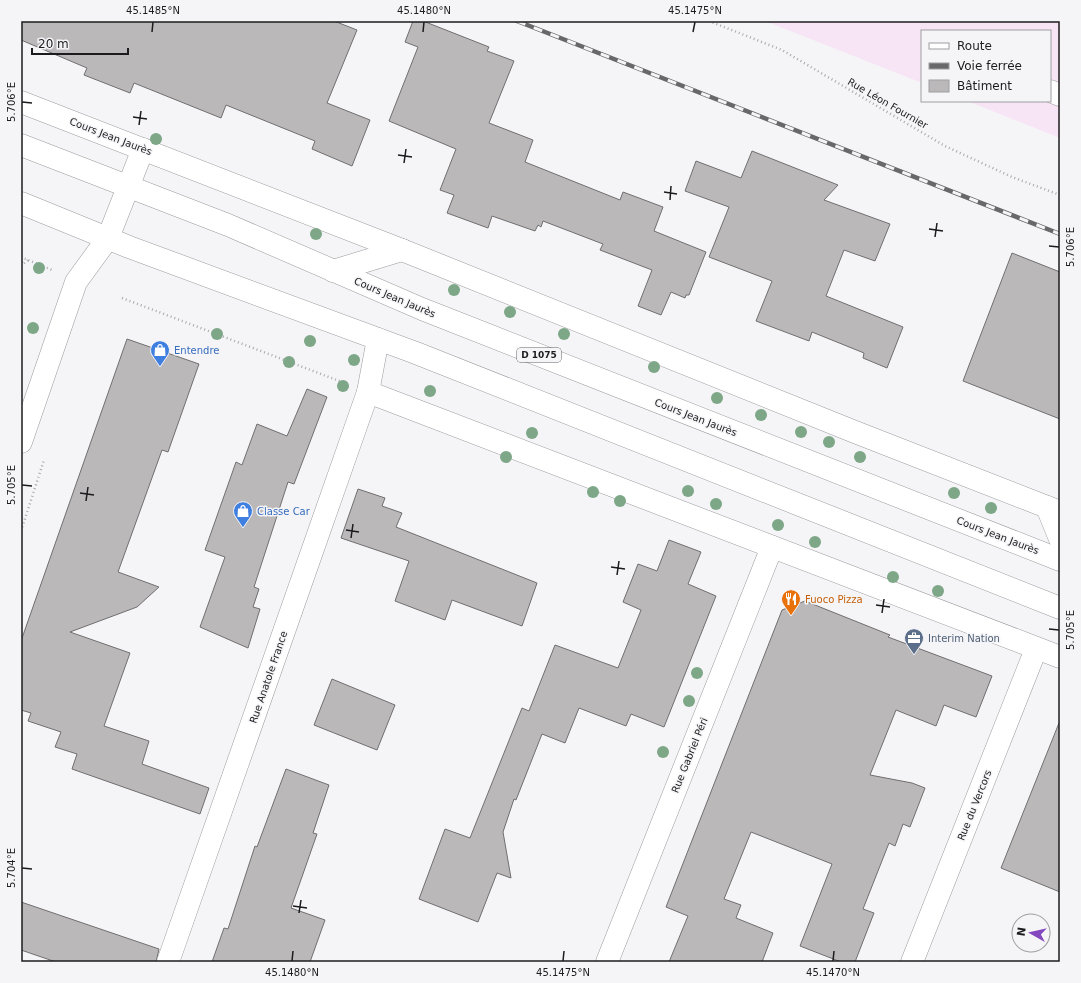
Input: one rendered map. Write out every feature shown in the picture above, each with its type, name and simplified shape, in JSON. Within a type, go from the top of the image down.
[{"type":"street","name":"Cours Jean Jaurès","points":[[21,102],[402,250],[1053,510],[1060,539]]},
{"type":"street","name":"Cours Jean Jaurès","points":[[21,146],[228,225],[333,272],[430,312],[1060,560]]},
{"type":"street","points":[[21,442],[76,282],[108,238],[143,149]]},
{"type":"street","points":[[21,202],[108,238],[378,339],[1060,608]]},
{"type":"street","name":"Cours Jean Jaurès","points":[[333,272],[402,250]]},
{"type":"street","points":[[378,339],[368,392],[1060,658]]},
{"type":"street","name":"Rue Anatole France","points":[[168,962],[368,392]]},
{"type":"street","name":"Rue Gabriel Péri","points":[[607,962],[772,548]]},
{"type":"street","name":"Rue du Vercors","points":[[912,962],[1036,648]]},
{"type":"path","name":"Rue Léon Fournier","points":[[709,21],[782,50],[946,146],[1012,177],[1060,195]]},
{"type":"path","points":[[21,257],[58,272]]},
{"type":"path","points":[[21,266],[28,260]]},
{"type":"path","points":[[122,298],[368,392]]},
{"type":"shaded area","points":[[765,21],[1060,21],[1060,138],[970,102],[1051,102],[1051,30],[921,30],[921,83]]},
{"type":"building","points":[[21,21],[334,21],[357,30],[327,103],[370,120],[352,166],[312,149],[315,141],[226,105],[221,118],[134,83],[130,93],[84,75],[87,68],[21,40]]},
{"type":"building","points":[[413,21],[423,21],[489,47],[487,51],[514,61],[489,123],[533,140],[525,162],[620,200],[623,192],[663,207],[654,231],[706,252],[689,295],[686,295],[685,298],[671,292],[661,315],[638,306],[652,270],[600,250],[603,244],[543,221],[541,227],[538,225],[535,231],[492,216],[488,228],[447,213],[454,195],[440,190],[456,149],[389,121],[418,47],[405,42]]},
{"type":"building","points":[[752,151],[838,185],[824,200],[890,224],[875,261],[844,250],[826,296],[903,327],[887,368],[863,358],[864,353],[812,332],[809,341],[756,321],[772,281],[709,257],[729,207],[685,191],[696,161],[741,178]]},
{"type":"building","points":[[1012,253],[1060,272],[1060,419],[963,381]]},
{"type":"building","points":[[127,339],[199,364],[168,452],[162,450],[118,572],[159,587],[137,607],[70,632],[130,653],[104,726],[149,741],[142,764],[209,788],[200,814],[72,769],[77,754],[55,747],[61,732],[28,721],[31,713],[21,710],[21,641]]},
{"type":"building","points":[[307,389],[327,397],[294,484],[288,482],[254,587],[259,589],[253,607],[260,609],[248,648],[200,627],[225,557],[205,550],[236,462],[242,465],[257,424],[287,436]]},
{"type":"building","points":[[358,489],[385,498],[382,506],[402,513],[396,527],[537,583],[522,626],[452,600],[445,620],[395,601],[409,561],[341,538]]},
{"type":"building","points":[[669,540],[701,552],[688,584],[716,596],[664,727],[631,714],[626,726],[579,708],[565,743],[542,734],[516,800],[514,799],[503,832],[511,878],[497,873],[478,922],[419,899],[445,829],[470,838],[522,708],[529,711],[555,645],[618,668],[641,610],[623,602],[638,564],[657,571]]},
{"type":"building","points":[[805,601],[890,635],[888,637],[992,676],[976,717],[944,705],[936,726],[896,710],[870,775],[912,783],[925,788],[910,827],[903,824],[895,846],[889,843],[863,909],[874,913],[855,962],[841,962],[800,946],[832,864],[751,832],[724,899],[741,905],[736,918],[773,933],[762,962],[669,962],[688,916],[666,907],[782,610]]},
{"type":"building","points":[[332,679],[395,705],[377,750],[314,725]]},
{"type":"building","points":[[1060,723],[1060,892],[1001,868]]},
{"type":"building","points":[[286,769],[329,785],[313,833],[317,834],[291,908],[325,920],[310,962],[212,962],[224,928],[228,929],[255,846],[257,847]]},
{"type":"building","points":[[21,902],[159,949],[156,962],[56,962],[21,950]]},
{"type":"railway","points":[[517,21],[1060,234]]},
{"type":"place","name":"Entendre","points":[[160,367]]},
{"type":"place","name":"Classe Car","points":[[243,528]]},
{"type":"place","name":"Fuoco Pizza","points":[[791,616]]},
{"type":"place","name":"Interim Nation","points":[[914,655]]}]
